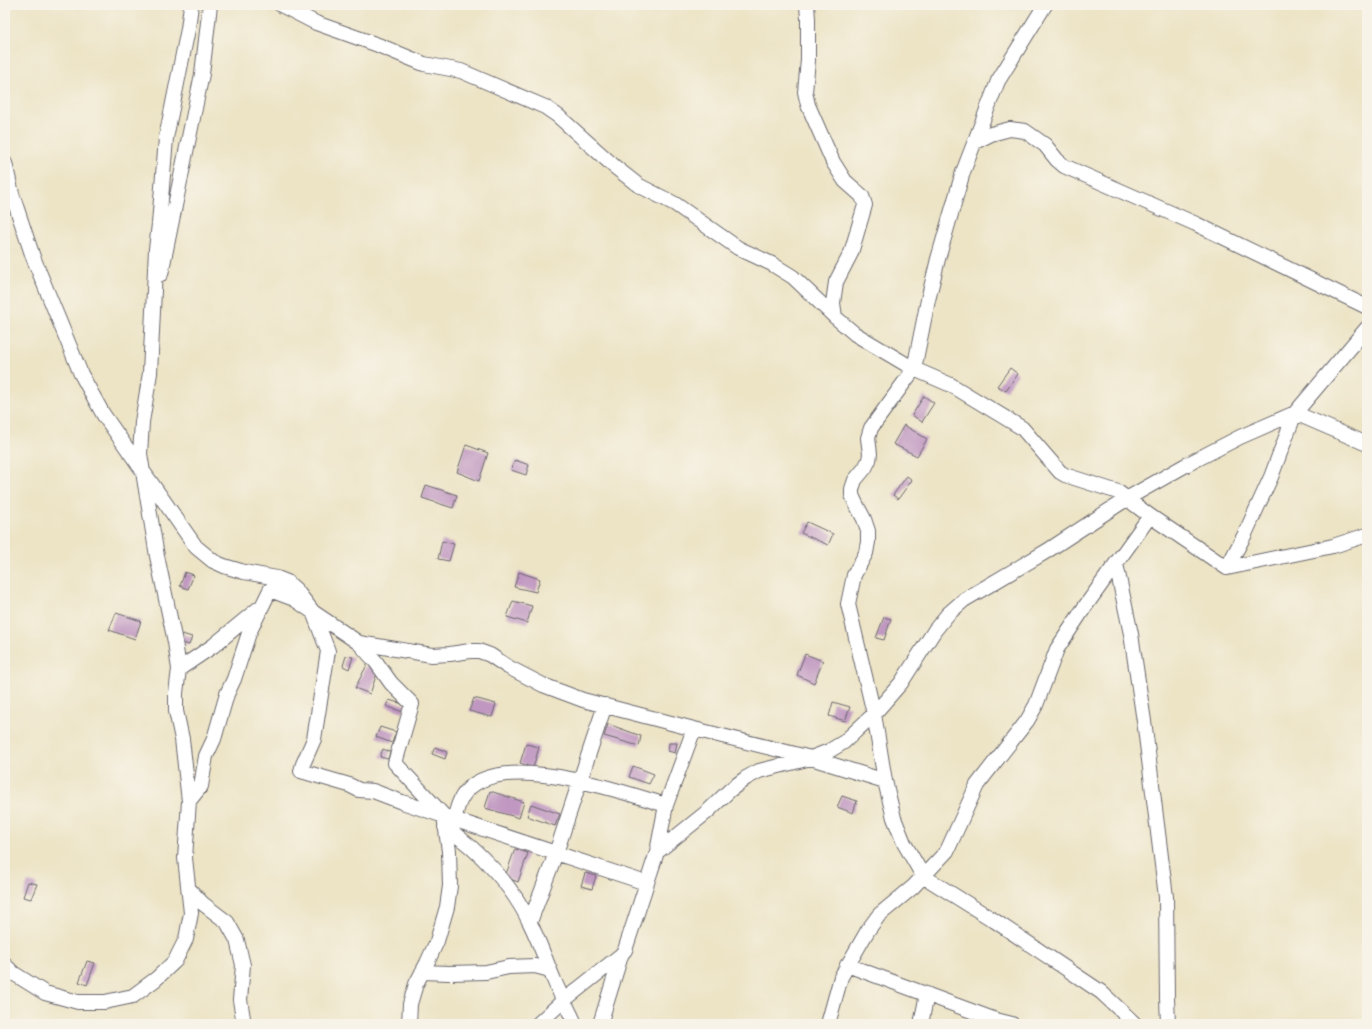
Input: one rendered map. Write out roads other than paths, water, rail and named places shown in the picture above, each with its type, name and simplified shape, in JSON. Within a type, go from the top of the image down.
[{"type":"street","points":[[5,965],[13,974],[44,993],[78,1002],[105,1002],[133,996],[156,979],[175,961],[186,939],[191,913],[185,858],[188,801],[182,739],[176,711],[176,693],[179,669],[175,642],[157,556],[140,454],[142,422],[150,373],[156,249],[166,138],[188,29],[191,5]]},
{"type":"street","points":[[281,5],[316,23],[378,45],[424,64],[462,71],[545,107],[558,116],[615,167],[638,185],[674,204],[738,248],[772,264],[793,277],[855,334],[914,369],[952,385],[1022,428],[1060,472],[1118,492],[1150,516],[1227,568],[1333,546],[1367,535]]},
{"type":"street","points":[[807,5],[808,60],[805,92],[808,105],[833,162],[845,181],[862,196],[865,205],[851,253],[836,282],[833,303],[835,317]]},
{"type":"street","points":[[1045,5],[998,81],[964,172],[938,259],[914,369],[871,428],[868,438],[870,454],[869,460],[865,468],[855,480],[852,488],[854,502],[864,519],[868,531],[868,542],[866,553],[854,575],[848,604],[874,714],[884,781],[894,818],[904,843],[923,876],[1101,992],[1135,1024]]},
{"type":"street","points":[[153,310],[202,74],[211,6]]},
{"type":"street","points":[[975,142],[991,134],[1010,129],[1025,131],[1045,145],[1064,166],[1196,224],[1367,308]]},
{"type":"street","points":[[5,163],[12,194],[33,257],[81,374],[103,414],[196,547],[205,556],[231,568],[244,572],[277,578],[279,586]]},
{"type":"street","points":[[1227,568],[1245,534],[1268,484],[1295,413],[1367,328]]},
{"type":"street","points":[[657,852],[707,812],[730,790],[746,778],[773,767],[811,758],[829,751],[844,742],[874,714],[902,683],[935,630],[953,609],[964,600],[1047,551],[1128,498],[1186,465],[1240,437],[1295,413],[1367,444]]},
{"type":"street","points":[[828,1024],[841,977],[873,922],[879,915],[914,887],[949,848],[977,785],[1023,726],[1036,705],[1057,649],[1084,608],[1150,516]]},
{"type":"street","points":[[1116,564],[1131,634],[1145,728],[1166,897],[1168,1024]]},
{"type":"street","points":[[179,669],[213,646],[262,606],[279,586],[287,582],[296,590],[313,612],[328,651],[314,739],[301,771],[348,785],[359,790],[373,791],[448,821],[556,853],[646,883]]},
{"type":"street","points":[[188,801],[201,786],[206,756],[216,732],[227,694],[234,679],[249,633],[262,606]]},
{"type":"street","points":[[313,612],[359,643],[376,662],[391,683],[412,704],[395,763],[496,873],[515,897],[530,922],[563,1001],[575,1024]]},
{"type":"street","points":[[359,643],[432,655],[479,651],[490,655],[508,667],[543,685],[583,700],[811,758],[884,781]]},
{"type":"street","points":[[530,922],[556,853],[605,706]]},
{"type":"street","points":[[600,1024],[621,955],[628,944],[657,852],[666,805],[694,729]]},
{"type":"street","points":[[409,1024],[410,1004],[416,984],[437,941],[447,907],[450,886],[448,821],[461,797],[470,788],[481,780],[502,774],[527,773],[580,780],[666,805]]},
{"type":"street","points":[[189,889],[202,903],[227,922],[237,940],[242,965],[240,1000],[244,1024]]},
{"type":"street","points":[[538,1024],[563,1001],[621,955]]},
{"type":"street","points":[[847,965],[996,1020],[1012,1024]]},
{"type":"street","points":[[422,972],[486,972],[522,966],[535,966],[550,970]]},
{"type":"street","points":[[921,1024],[927,994]]}]
